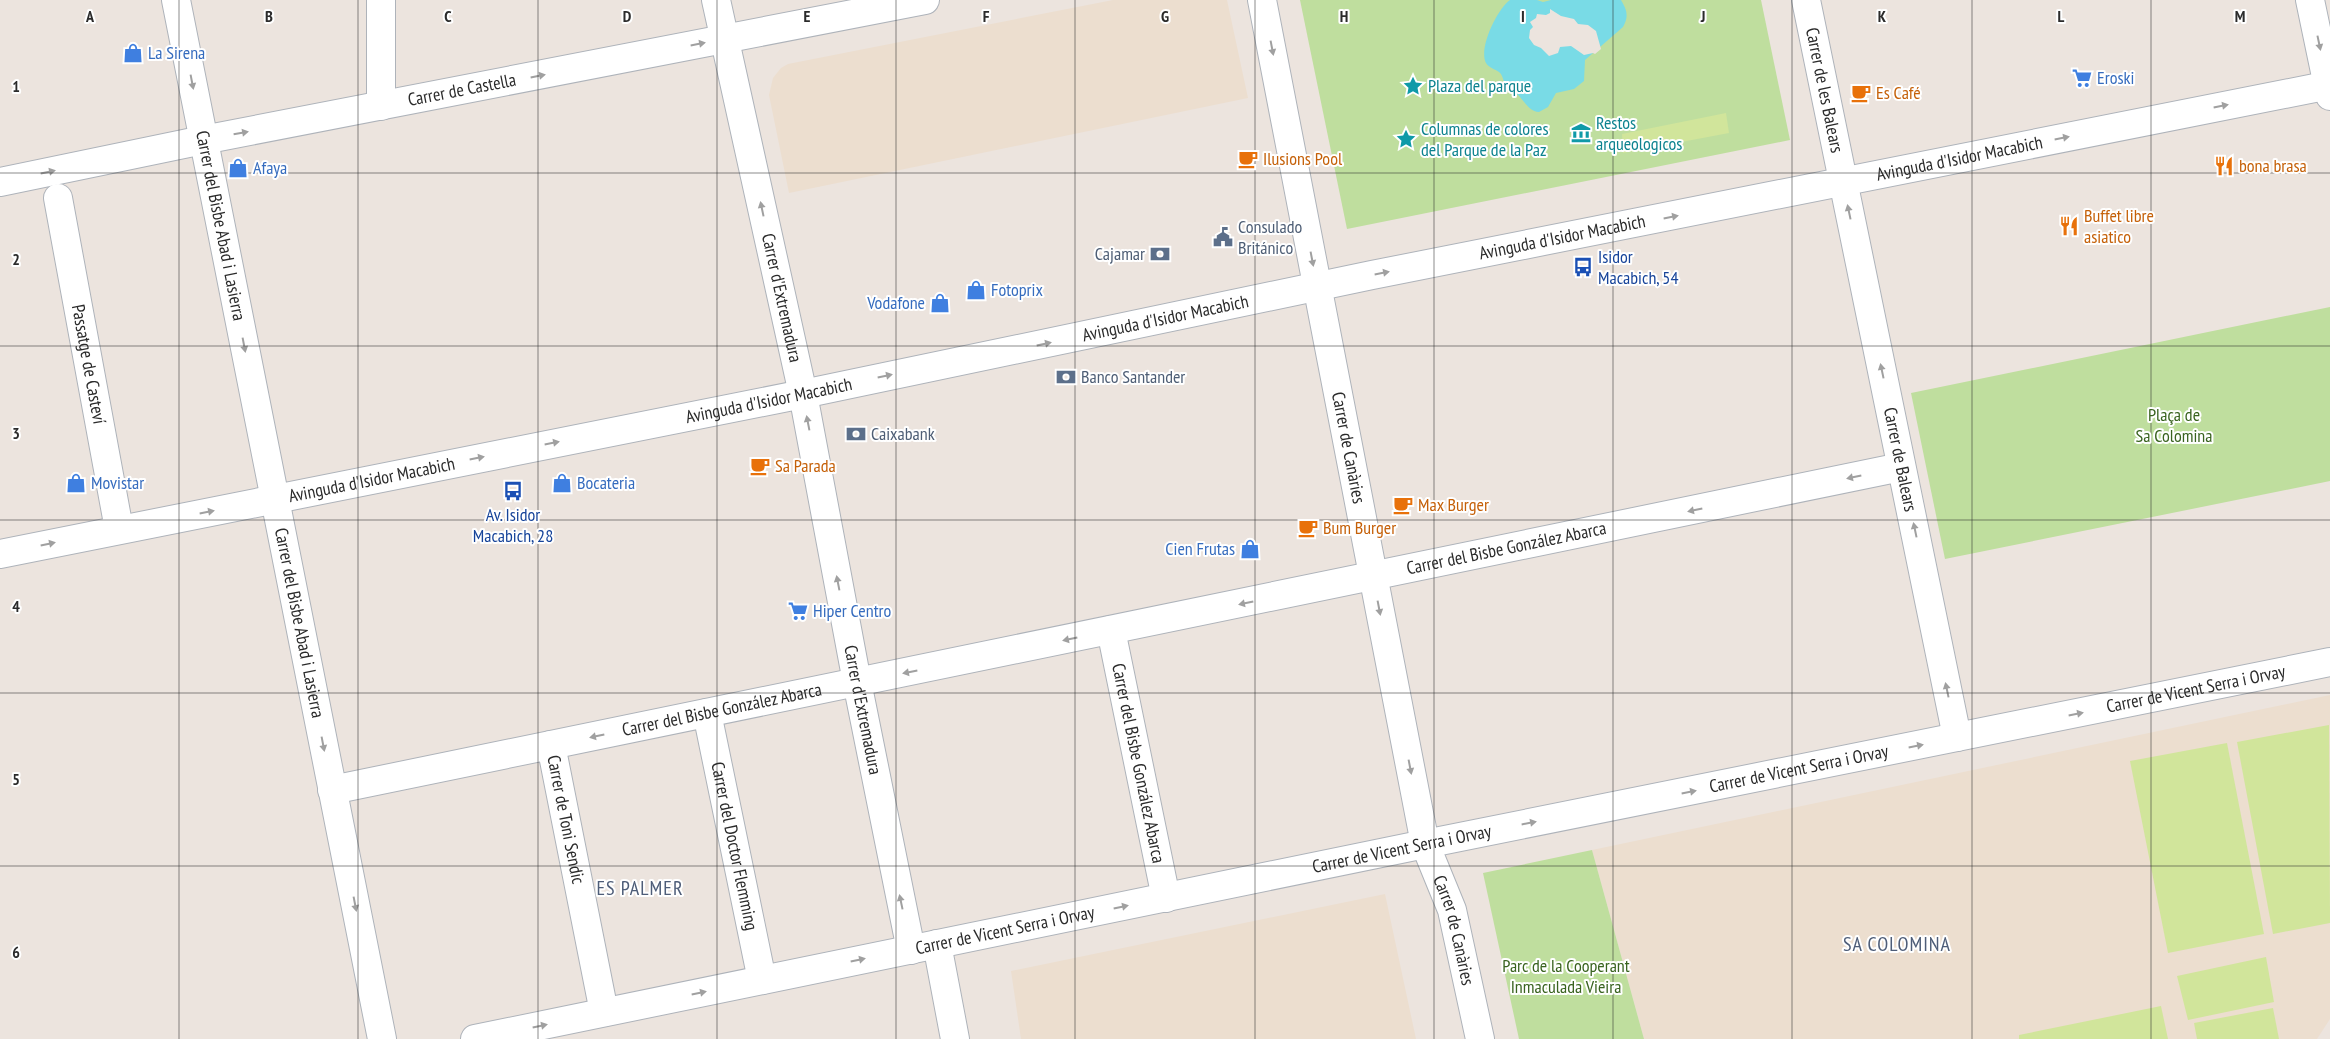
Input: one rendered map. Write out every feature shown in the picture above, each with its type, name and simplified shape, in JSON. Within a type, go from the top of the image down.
[{"type":"street","name":"Carrer del Bisbe Abad i Lasierra","points":[[176,0],[382,1039]]},
{"type":"street","points":[[381,0],[381,106]]},
{"type":"street","name":"Carrer d'Extremadura","points":[[716,0],[803,394],[857,682],[924,947],[955,1039]]},
{"type":"street","name":"Carrer de Castella","points":[[0,182],[203,140],[925,0]]},
{"type":"street","name":"Carrer de Canàries","points":[[1262,0],[1425,844],[1452,910],[1480,1039]]},
{"type":"street","name":"Carrer de les Balears","points":[[1806,0],[1843,181]]},
{"type":"street","points":[[2310,0],[2329,89]]},
{"type":"street","name":"Avinguda d'Isidor Macabich","points":[[0,554],[803,394],[1843,181],[2329,89]]},
{"type":"street","name":"Carrer de Balears","points":[[1843,181],[1957,737]]},
{"type":"street","name":"Passatge de Casteví","points":[[58,198],[119,529]]},
{"type":"street","name":"Carrer del Bisbe González Abarca","points":[[332,790],[1902,467]]},
{"type":"street","name":"Carrer del Bisbe González Abarca","points":[[1111,630],[1166,898]]},
{"type":"street","name":"Carrer de Vicent Serra i Orvay","points":[[475,1039],[1425,844],[2330,662]]},
{"type":"street","name":"Carrer del Doctor Flemming","points":[[707,713],[762,980]]},
{"type":"street","name":"Carrer de Toni Sendic","points":[[551,746],[604,1012]]},
{"type":"shaded area","points":[[1113,0],[1227,0],[1248,98],[789,193],[769,95],[773,78],[781,68],[788,64]]},
{"type":"shaded area","points":[[2330,695],[2330,1019],[2317,1039],[1644,1039],[1592,850]]},
{"type":"shaded area","points":[[1385,894],[1416,1039],[1021,1039],[1011,971]]},
{"type":"green space","points":[[1300,0],[1761,0],[1790,140],[1347,229]]},
{"type":"green space","points":[[1726,113],[1729,133],[1623,153],[1622,134]]},
{"type":"green space","name":"Plaça de Sa Colomina","points":[[2330,307],[2330,481],[1945,559],[1911,393]]},
{"type":"green space","points":[[2329,725],[2330,923],[2273,934],[2237,742]]},
{"type":"green space","points":[[2227,743],[2264,934],[2168,953],[2130,761]]},
{"type":"green space","name":"Parc de la Cooperant Inmaculada Vieira","points":[[1592,850],[1644,1039],[1519,1039],[1483,873]]},
{"type":"green space","points":[[2266,957],[2274,1002],[2188,1020],[2177,976]]},
{"type":"green space","points":[[2161,1006],[2168,1039],[2019,1039],[2019,1035]]},
{"type":"green space","points":[[2273,1008],[2279,1039],[2197,1039],[2194,1023]]},
{"type":"water","points":[[1510,0],[1537,0],[1543,2],[1551,0],[1621,0],[1627,16],[1623,27],[1585,60],[1584,81],[1574,89],[1556,93],[1548,107],[1539,112],[1530,108],[1517,94],[1507,87],[1500,73],[1487,65],[1484,56],[1490,29],[1500,11]]},
{"type":"pier","points":[[1550,9],[1561,16],[1574,19],[1578,24],[1588,25],[1596,31],[1601,49],[1595,54],[1584,55],[1571,46],[1560,47],[1558,53],[1549,56],[1541,48],[1534,45],[1529,38],[1530,30],[1533,27],[1530,22],[1536,18],[1537,14],[1546,15],[1550,13]]},
{"type":"place","name":"La Sirena","points":[[133,53]]},
{"type":"place","name":"Eroski","points":[[2082,78]]},
{"type":"place","name":"Plaza del parque","points":[[1413,86]]},
{"type":"place","name":"Es Café","points":[[1861,93]]},
{"type":"place","name":"Restos arqueologicos","points":[[1581,133]]},
{"type":"place","name":"Columnas de colores del Parque de la Paz","points":[[1406,139]]},
{"type":"place","name":"Ilusions Pool","points":[[1248,159]]},
{"type":"place","name":"bona brasa","points":[[2224,166]]},
{"type":"place","name":"Afaya","points":[[238,168]]},
{"type":"place","name":"Buffet libre asiatico","points":[[2069,226]]},
{"type":"place","name":"Consulado Británico","points":[[1223,237]]},
{"type":"place","name":"Cajamar","points":[[1160,254]]},
{"type":"place","name":"Isidor Macabich, 54","points":[[1583,267]]},
{"type":"place","name":"Fotoprix","points":[[976,290]]},
{"type":"place","name":"Vodafone","points":[[940,303]]},
{"type":"place","name":"Banco Santander","points":[[1066,377]]},
{"type":"place","name":"Caixabank","points":[[856,434]]},
{"type":"place","name":"Sa Parada","points":[[760,466]]},
{"type":"place","name":"Movistar","points":[[76,483]]},
{"type":"place","name":"Bocateria","points":[[562,483]]},
{"type":"place","name":"Av. Isidor Macabich, 28","points":[[513,491]]},
{"type":"place","name":"Max Burger","points":[[1403,505]]},
{"type":"place","name":"Bum Burger","points":[[1308,528]]},
{"type":"place","name":"Cien Frutas","points":[[1250,549]]},
{"type":"place","name":"Hiper Centro","points":[[798,611]]},
{"type":"district","name":"ES PALMER","points":[[640,888]]},
{"type":"district","name":"SA COLOMINA","points":[[1897,944]]}]
